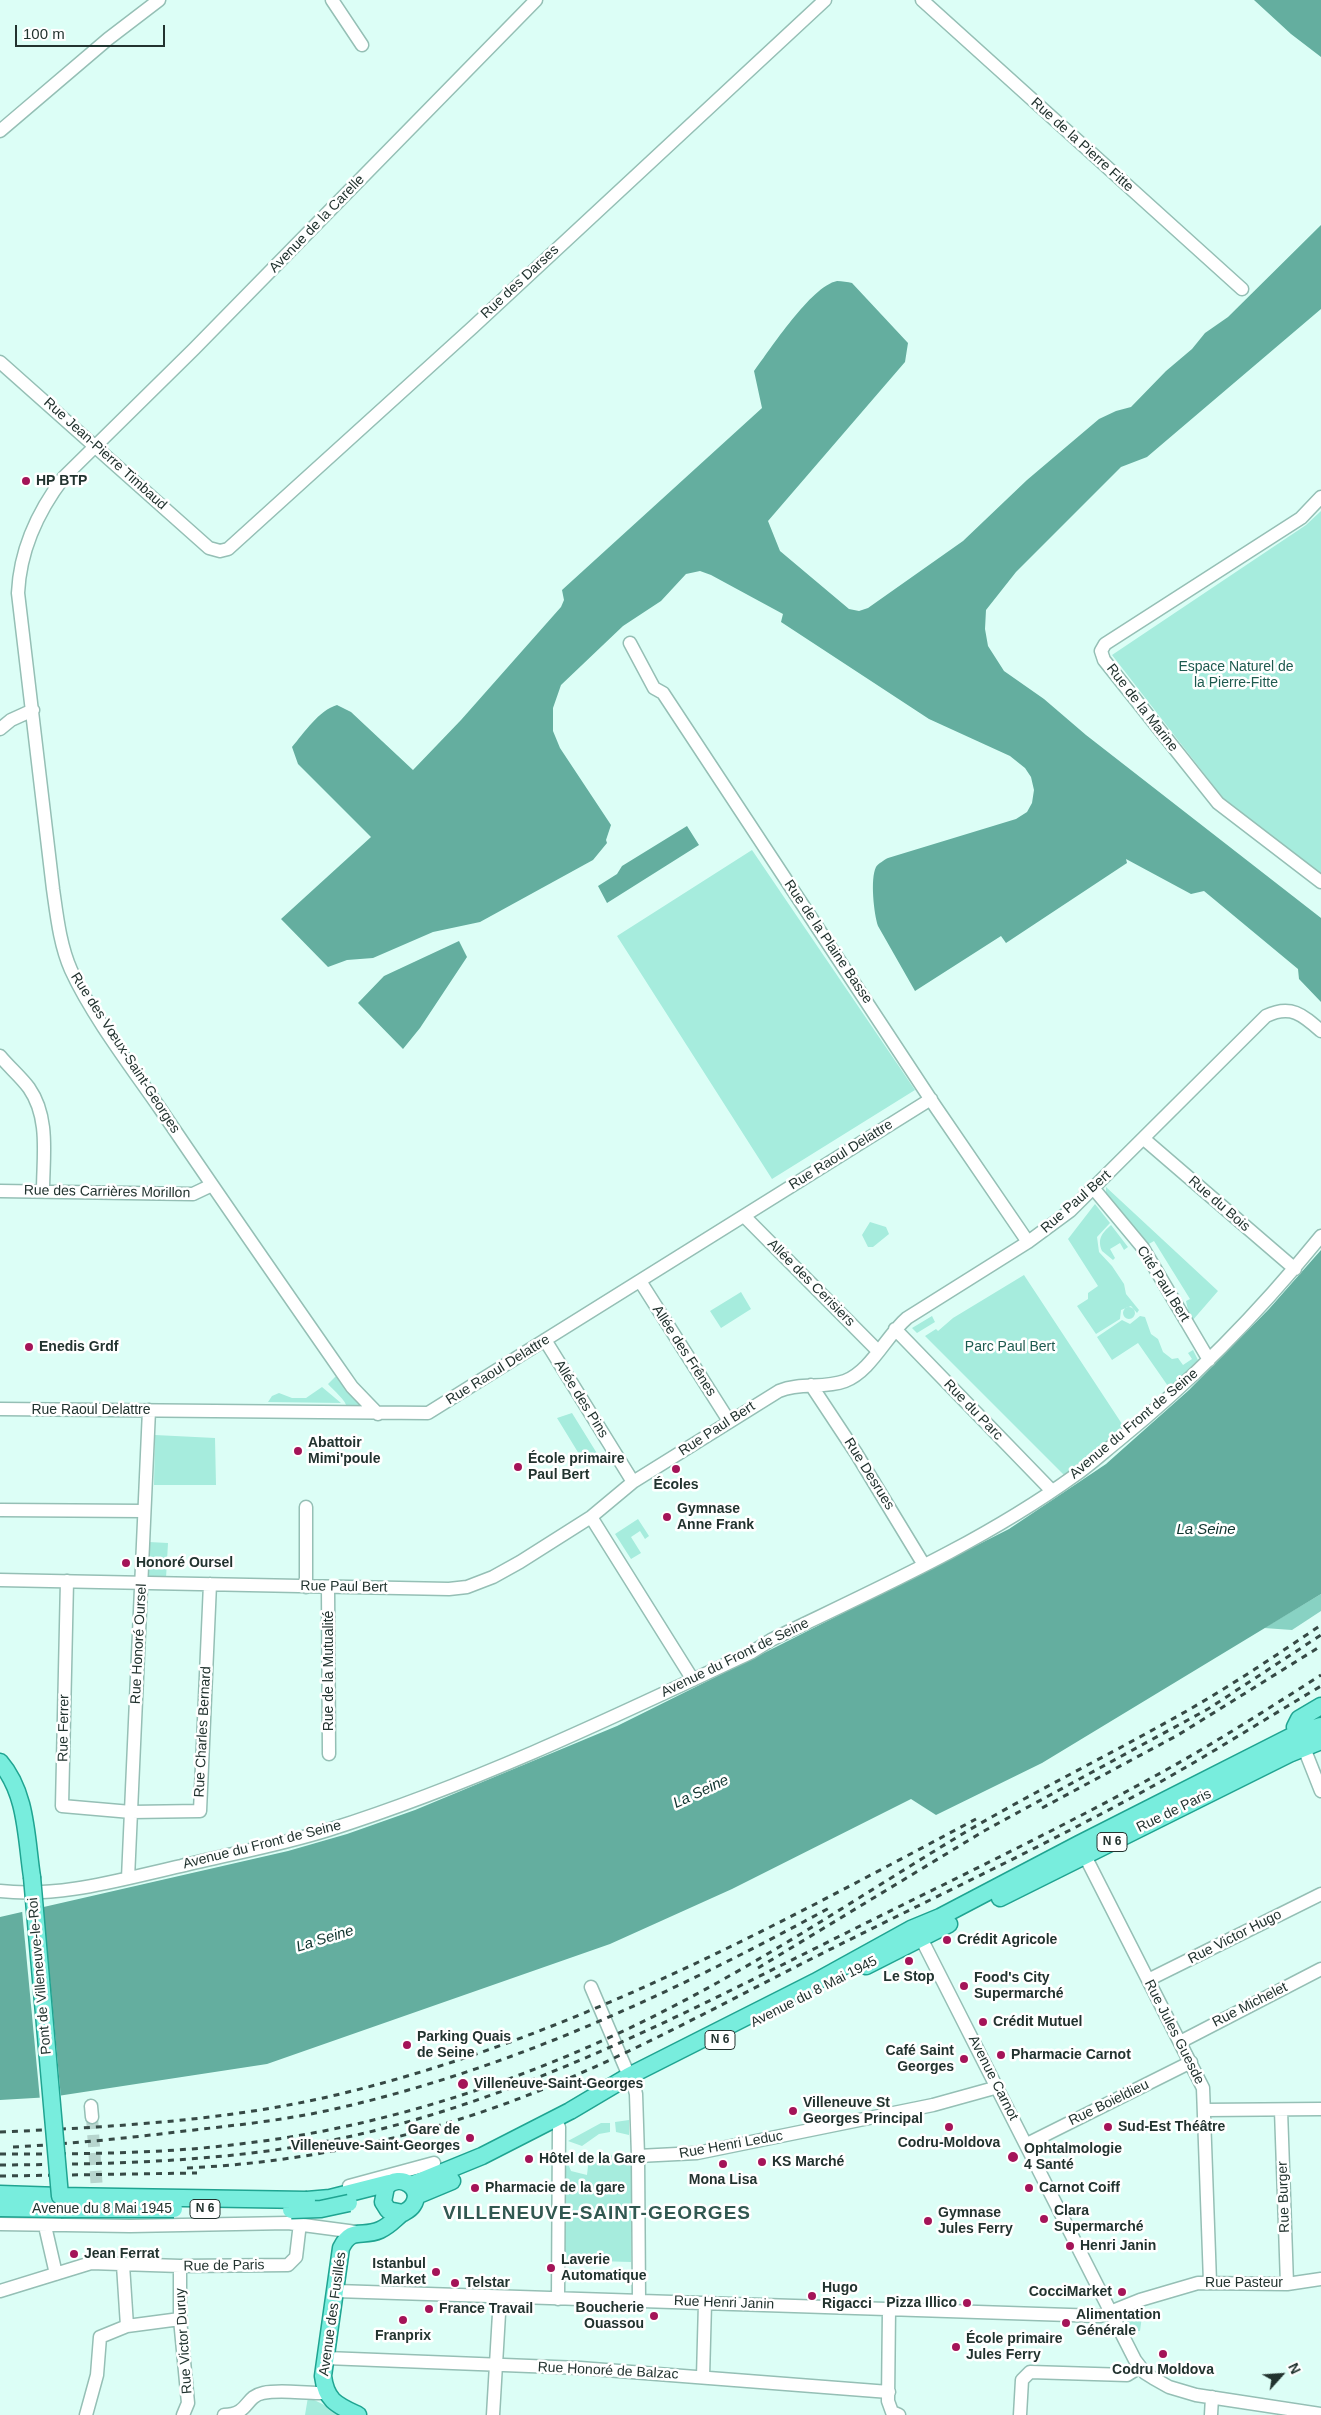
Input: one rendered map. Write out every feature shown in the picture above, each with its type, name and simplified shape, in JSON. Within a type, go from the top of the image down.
[{"type":"main road","points":[[1301,1740],[1295,1727],[1298,1719],[1321,1706]]},
{"type":"main road","name":"Rue de Paris","points":[[916,1933],[1084,1856],[1301,1740],[1321,1726]]},
{"type":"main road","name":"Rue de Paris","points":[[984,1894],[1301,1740],[1321,1741]]},
{"type":"main road","name":"Pont de Villeneuve-le-Roi","points":[[0,1762],[13,1780],[20,1798],[32,1877],[61,2202]]},
{"type":"main road","name":"Avenue du 8 Mai 1945","points":[[403,2183],[482,2156],[916,1933],[940,1917],[984,1894]]},
{"type":"main road","name":"Avenue du 8 Mai 1945","points":[[0,2194],[61,2202],[292,2210],[321,2208],[349,2197],[403,2183],[487,2166],[559,2127],[631,2079]]},
{"type":"main road","points":[[375,2232],[382,2222],[385,2204],[383,2192],[403,2183]]},
{"type":"main road","name":"N 6","points":[[385,2204],[394,2212],[402,2213],[413,2206],[403,2183]]},
{"type":"main road","name":"Avenue du 8 Mai 1945","points":[[349,2197],[385,2204]]},
{"type":"main road","name":"Avenue du 8 Mai 1945","points":[[0,2208],[61,2202]]},
{"type":"main road","points":[[352,2235],[375,2232],[389,2225],[402,2213]]},
{"type":"main road","name":"Avenue des Fusillés","points":[[325,2392],[326,2358],[341,2248],[352,2235]]},
{"type":"main road","points":[[325,2392],[336,2402],[358,2415]]},
{"type":"street","points":[[0,131],[108,39],[159,0]]},
{"type":"street","points":[[332,0],[362,45]]},
{"type":"street","name":"Avenue de la Carelle","points":[[97,447],[536,0]]},
{"type":"street","name":"Rue des Darses","points":[[209,548],[220,551],[228,549],[238,542],[825,0]]},
{"type":"street","name":"Rue de la Pierre Fitte","points":[[922,0],[1242,289]]},
{"type":"street","name":"Rue Jean-Pierre Timbaud","points":[[0,362],[209,548]]},
{"type":"street","name":"Rue des Vœux-Saint-Georges","points":[[97,447],[64,477],[55,489],[34,527],[20,569],[18,593],[57,916],[70,968],[78,986],[212,1186],[352,1387],[378,1414]]},
{"type":"street","name":"Rue de la Marine","points":[[1321,497],[1301,518],[1105,644],[1101,651],[1104,660],[1218,803],[1321,882]]},
{"type":"street","name":"Rue de la Plaine Basse","points":[[630,643],[654,688],[663,693],[931,1099],[1028,1242]]},
{"type":"street","points":[[0,729],[11,720],[33,710]]},
{"type":"street","name":"Rue Paul Bert","points":[[0,1580],[306,1587],[449,1589],[467,1587],[507,1570],[591,1517],[633,1482],[779,1391],[787,1387],[830,1385],[847,1381],[866,1365],[894,1329],[907,1318],[1028,1242],[1070,1211],[1266,1016],[1278,1010],[1290,1011],[1305,1017],[1321,1031]]},
{"type":"street","points":[[0,1056],[29,1088],[44,1122],[43,1191]]},
{"type":"street","name":"Rue Raoul Delattre","points":[[0,1409],[378,1414],[421,1414],[435,1410],[931,1099]]},
{"type":"street","name":"Rue du Bois","points":[[1144,1139],[1295,1269]]},
{"type":"street","name":"Rue des Carrières Morillon","points":[[0,1191],[193,1194],[212,1186]]},
{"type":"street","name":"Cité Paul Bert","points":[[1094,1189],[1143,1248],[1208,1360]]},
{"type":"street","name":"Allée des Cerisiers","points":[[744,1216],[878,1351]]},
{"type":"street","name":"Avenue du Front de Seine","points":[[0,1891],[55,1893],[128,1878],[328,1830],[559,1742],[693,1680],[924,1565],[1004,1522],[1052,1492],[1143,1421],[1208,1360],[1295,1269],[1321,1236]]},
{"type":"street","name":"Allée des Frênes","points":[[640,1281],[729,1421]]},
{"type":"street","name":"Rue du Parc","points":[[894,1329],[1052,1492]]},
{"type":"street","name":"Allée des Pins","points":[[545,1340],[633,1482]]},
{"type":"street","name":"Rue Desrues","points":[[811,1385],[856,1453],[924,1565]]},
{"type":"street","name":"Rue Honoré Oursel","points":[[128,1878],[149,1410]]},
{"type":"street","points":[[306,1507],[306,1587]]},
{"type":"street","points":[[0,1510],[143,1511]]},
{"type":"street","points":[[591,1517],[693,1680]]},
{"type":"street","name":"Rue Ferrer","points":[[67,1581],[62,1806],[131,1812]]},
{"type":"street","name":"Rue Charles Bernard","points":[[131,1812],[200,1811],[210,1584]]},
{"type":"street","name":"Rue de la Mutualité","points":[[328,1587],[329,1754]]},
{"type":"street","points":[[1301,1740],[1321,1791]]},
{"type":"street","name":"Rue Jules Guesde","points":[[1084,1856],[1203,2088],[1210,2282]]},
{"type":"street","name":"Rue Victor Hugo","points":[[1148,1980],[1321,1894]]},
{"type":"street","name":"Avenue Carnot","points":[[916,1933],[1027,2144],[1140,2367]]},
{"type":"street","name":"Rue Michelet","points":[[1180,2042],[1321,1969]]},
{"type":"street","points":[[591,1986],[636,2094],[639,2300]]},
{"type":"street","name":"Rue Boieldieu","points":[[1027,2144],[1191,2062]]},
{"type":"street","name":"Rue Henri Leduc","points":[[638,2156],[697,2153],[942,2103],[998,2088]]},
{"type":"street","points":[[1204,2110],[1321,2110]]},
{"type":"street","name":"Rue Burger","points":[[1281,2110],[1287,2284]]},
{"type":"street","points":[[558,2299],[559,2127]]},
{"type":"street","name":"Avenue du 8 Mai 1945","points":[[403,2183],[434,2163]]},
{"type":"street","points":[[0,2224],[45,2226],[99,2221],[300,2223],[352,2235]]},
{"type":"street","name":"Rue de Paris","points":[[0,2291],[91,2263],[180,2266],[288,2265],[296,2257],[300,2223]]},
{"type":"street","points":[[45,2226],[56,2274]]},
{"type":"street","points":[[123,2265],[126,2326]]},
{"type":"street","name":"Rue Victor Duruy","points":[[180,2266],[180,2319],[188,2386],[188,2403],[183,2415]]},
{"type":"street","name":"Rue Pasteur","points":[[1111,2311],[1198,2283],[1287,2284],[1321,2278]]},
{"type":"street","name":"Rue Henri Janin","points":[[336,2291],[1100,2316],[1111,2311]]},
{"type":"street","points":[[493,2415],[500,2297]]},
{"type":"street","points":[[703,2377],[705,2302]]},
{"type":"street","points":[[888,2309],[888,2401],[892,2412],[899,2415]]},
{"type":"street","points":[[86,2415],[97,2375],[100,2337],[126,2326],[180,2319]]},
{"type":"street","name":"Rue Honoré de Balzac","points":[[326,2358],[580,2368],[889,2392]]},
{"type":"street","points":[[1020,2415],[1022,2380],[1030,2372],[1127,2375],[1140,2367],[1153,2378],[1169,2387],[1212,2397],[1321,2414]]},
{"type":"street","points":[[224,2415],[240,2412],[250,2400],[264,2393],[325,2392]]},
{"type":"street","points":[[1211,2415],[1212,2397]]},
{"type":"green space","name":"Espace Naturel de la Pierre-Fitte","points":[[1321,511],[1321,875],[1223,798],[1112,655],[1306,525]]},
{"type":"green space","points":[[752,850],[915,1090],[772,1179],[617,936]]},
{"type":"green space","points":[[1106,1187],[1218,1291],[1192,1321],[1197,1326],[1195,1328],[1183,1311],[1188,1310],[1186,1301],[1190,1299],[1154,1241],[1147,1245],[1106,1199]]},
{"type":"green space","points":[[1095,1204],[1110,1223],[1097,1237],[1099,1252],[1112,1266],[1124,1284],[1126,1294],[1139,1310],[1137,1313],[1131,1306],[1121,1310],[1120,1319],[1096,1334],[1077,1306],[1088,1299],[1088,1293],[1098,1286],[1068,1239]]},
{"type":"green space","points":[[870,1222],[886,1227],[889,1234],[873,1247],[868,1247],[862,1235]]},
{"type":"green space","points":[[1111,1225],[1128,1247],[1124,1250],[1120,1243],[1110,1249],[1115,1258],[1113,1260],[1102,1251],[1100,1243],[1103,1234]]},
{"type":"green space","name":"Parc Paul Bert","points":[[1024,1275],[1124,1427],[1064,1475],[925,1336],[936,1329],[938,1331],[953,1318]]},
{"type":"green space","points":[[741,1292],[751,1309],[721,1328],[710,1311]]},
{"type":"green space","points":[[1127,1307],[1131,1307],[1135,1313],[1131,1319],[1127,1319],[1123,1315],[1123,1311]]},
{"type":"green space","points":[[932,1316],[935,1322],[917,1333],[912,1328]]},
{"type":"green space","points":[[1140,1316],[1145,1317],[1151,1334],[1158,1339],[1163,1352],[1172,1359],[1178,1358],[1183,1365],[1192,1359],[1188,1353],[1193,1350],[1198,1360],[1170,1389],[1138,1343],[1112,1360],[1097,1337],[1122,1320],[1130,1324]]},
{"type":"green space","points":[[337,1375],[367,1406],[347,1408],[342,1399],[328,1384]]},
{"type":"green space","points":[[322,1387],[341,1403],[268,1402],[272,1396],[279,1393],[292,1398],[306,1398]]},
{"type":"green space","points":[[572,1413],[598,1455],[587,1467],[557,1418]]},
{"type":"green space","points":[[155,1435],[215,1438],[216,1485],[154,1485]]},
{"type":"green space","points":[[638,1519],[649,1536],[645,1539],[640,1531],[631,1537],[641,1553],[631,1559],[615,1534]]},
{"type":"green space","points":[[149,1542],[168,1543],[166,1578],[148,1577]]},
{"type":"green space","points":[[629,2120],[629,2135],[616,2132],[615,2122]]},
{"type":"green space","points":[[601,2123],[610,2123],[610,2132],[599,2134],[582,2146],[568,2141]]},
{"type":"green space","points":[[631,2154],[631,2262],[563,2260],[563,2164],[569,2166],[571,2171],[587,2175],[589,2157]]},
{"type":"green space","points":[[1143,2309],[1140,2331],[1132,2331],[1127,2321],[1131,2316]]},
{"type":"green space","points":[[308,2397],[345,2415],[305,2415]]},
{"type":"shaded area","points":[[1321,1594],[1321,1611],[1292,1630],[1264,1628]]},
{"type":"water","points":[[1254,0],[1321,0],[1321,57],[1291,34]]},
{"type":"water","points":[[1321,225],[1321,309],[1147,457],[1121,467],[1016,572],[986,610],[985,629],[988,646],[1004,671],[1044,699],[1086,735],[1321,918],[1321,1002],[1299,979],[1298,969],[1204,891],[1191,894],[1126,859],[1127,863],[1006,943],[1001,936],[915,991],[878,926],[873,888],[876,867],[888,858],[1016,819],[1027,812],[1032,803],[1034,790],[1031,777],[1025,768],[1010,756],[929,719],[781,622],[783,614],[711,575],[700,571],[686,574],[661,601],[623,626],[561,685],[553,708],[553,731],[560,748],[611,825],[606,840],[607,843],[593,860],[480,922],[433,932],[373,958],[347,960],[328,967],[281,919],[371,837],[298,764],[292,747],[307,729],[324,712],[337,705],[351,712],[413,770],[461,720],[561,607],[564,600],[562,590],[762,408],[754,371],[792,320],[815,294],[827,285],[837,281],[852,283],[908,343],[905,362],[768,521],[780,551],[849,609],[859,611],[868,608],[963,541],[1027,480],[1099,419],[1116,411],[1131,407],[1166,371],[1192,349],[1205,333],[1228,317]]},
{"type":"water","points":[[687,826],[699,845],[607,903],[598,886],[617,874],[622,866]]},
{"type":"water","points":[[459,941],[467,957],[420,1028],[403,1049],[358,1003],[384,976]]},
{"type":"water","name":"La Seine","points":[[1321,1250],[1321,1594],[1042,1763],[936,1815],[911,1799],[732,1889],[610,1944],[267,2064],[51,2097],[0,2100],[0,1917],[288,1851],[347,1834],[415,1810],[617,1726],[776,1647],[1009,1529],[1106,1464],[1189,1390],[1269,1309]]},
{"type":"pier","points":[[43,1905],[61,2098],[40,2100],[22,1910]]},
{"type":"tunnel","points":[[92,2117],[98,2205]]},
{"type":"railway","points":[[0,2154],[150,2152],[240,2144],[295,2136],[406,2112],[514,2077],[618,2034],[707,1989],[969,1830],[1206,1699],[1321,1625]]},
{"type":"railway","points":[[758,1968],[984,1831],[1208,1709],[1321,1635]]},
{"type":"railway","points":[[1042,1808],[1178,1735],[1321,1646]]},
{"type":"railway","points":[[0,2165],[87,2164],[173,2160],[258,2152],[343,2138],[410,2121],[475,2101],[602,2051],[726,1993],[1002,1855],[1155,1776],[1239,1727],[1321,1675]]},
{"type":"railway","points":[[187,2168],[306,2156],[384,2140],[461,2119],[586,2071],[670,2031],[1068,1831],[1211,1753],[1321,1686]]},
{"type":"railway","points":[[0,2132],[127,2125],[211,2117],[295,2104],[421,2072],[504,2044],[585,2013],[665,1978],[821,1901],[976,1819]]},
{"type":"railway","points":[[13,2147],[121,2138],[262,2122],[339,2108],[404,2091],[467,2072],[592,2024],[713,1969],[831,1907]]},
{"type":"railway","points":[[0,2176],[197,2173]]},
{"type":"place","name":"HP BTP","points":[[26,481]]},
{"type":"place","name":"Enedis Grdf","points":[[29,1347]]},
{"type":"place","name":"Abattoir Mimi'poule","points":[[298,1451]]},
{"type":"place","name":"École primaire Paul Bert","points":[[518,1467]]},
{"type":"place","name":"Écoles","points":[[676,1469]]},
{"type":"place","name":"Gymnase Anne Frank","points":[[667,1517]]},
{"type":"place","name":"Honoré Oursel","points":[[126,1563]]},
{"type":"place","name":"Crédit Agricole","points":[[947,1940]]},
{"type":"place","name":"Le Stop","points":[[909,1961]]},
{"type":"place","name":"Food's City Supermarché","points":[[964,1986]]},
{"type":"place","name":"Crédit Mutuel","points":[[983,2022]]},
{"type":"place","name":"Parking Quais de Seine","points":[[407,2045]]},
{"type":"place","name":"Pharmacie Carnot","points":[[1001,2055]]},
{"type":"place","name":"Café Saint Georges","points":[[964,2059]]},
{"type":"place","name":"Villeneuve-Saint-Georges","points":[[463,2084]]},
{"type":"place","name":"Villeneuve St Georges Principal","points":[[793,2111]]},
{"type":"place","name":"Codru-Moldova","points":[[949,2127]]},
{"type":"place","name":"Sud-Est Théâtre","points":[[1108,2127]]},
{"type":"place","name":"Gare de Villeneuve-Saint-Georges","points":[[470,2138]]},
{"type":"place","name":"Ophtalmologie 4 Santé","points":[[1013,2157]]},
{"type":"place","name":"Hôtel de la Gare","points":[[529,2159]]},
{"type":"place","name":"KS Marché","points":[[762,2162]]},
{"type":"place","name":"Mona Lisa","points":[[723,2164]]},
{"type":"place","name":"Pharmacie de la gare","points":[[475,2188]]},
{"type":"place","name":"Carnot Coiff","points":[[1029,2188]]},
{"type":"place","name":"Clara Supermarché","points":[[1044,2219]]},
{"type":"place","name":"Gymnase Jules Ferry","points":[[928,2221]]},
{"type":"place","name":"Henri Janin","points":[[1070,2246]]},
{"type":"place","name":"Jean Ferrat","points":[[74,2254]]},
{"type":"place","name":"Laverie Automatique","points":[[551,2268]]},
{"type":"place","name":"Istanbul Market","points":[[436,2272]]},
{"type":"place","name":"Telstar","points":[[455,2283]]},
{"type":"place","name":"CocciMarket","points":[[1122,2292]]},
{"type":"place","name":"Hugo Rigacci","points":[[812,2296]]},
{"type":"place","name":"Pizza Illico","points":[[967,2303]]},
{"type":"place","name":"France Travail","points":[[429,2309]]},
{"type":"place","name":"Boucherie Ouassou","points":[[654,2316]]},
{"type":"place","name":"Franprix","points":[[403,2320]]},
{"type":"place","name":"Alimentation Générale","points":[[1066,2323]]},
{"type":"place","name":"École primaire Jules Ferry","points":[[956,2347]]},
{"type":"place","name":"Codru Moldova","points":[[1163,2354]]},
{"type":"district","name":"VILLENEUVE-SAINT-GEORGES","points":[[597,2214]]}]
